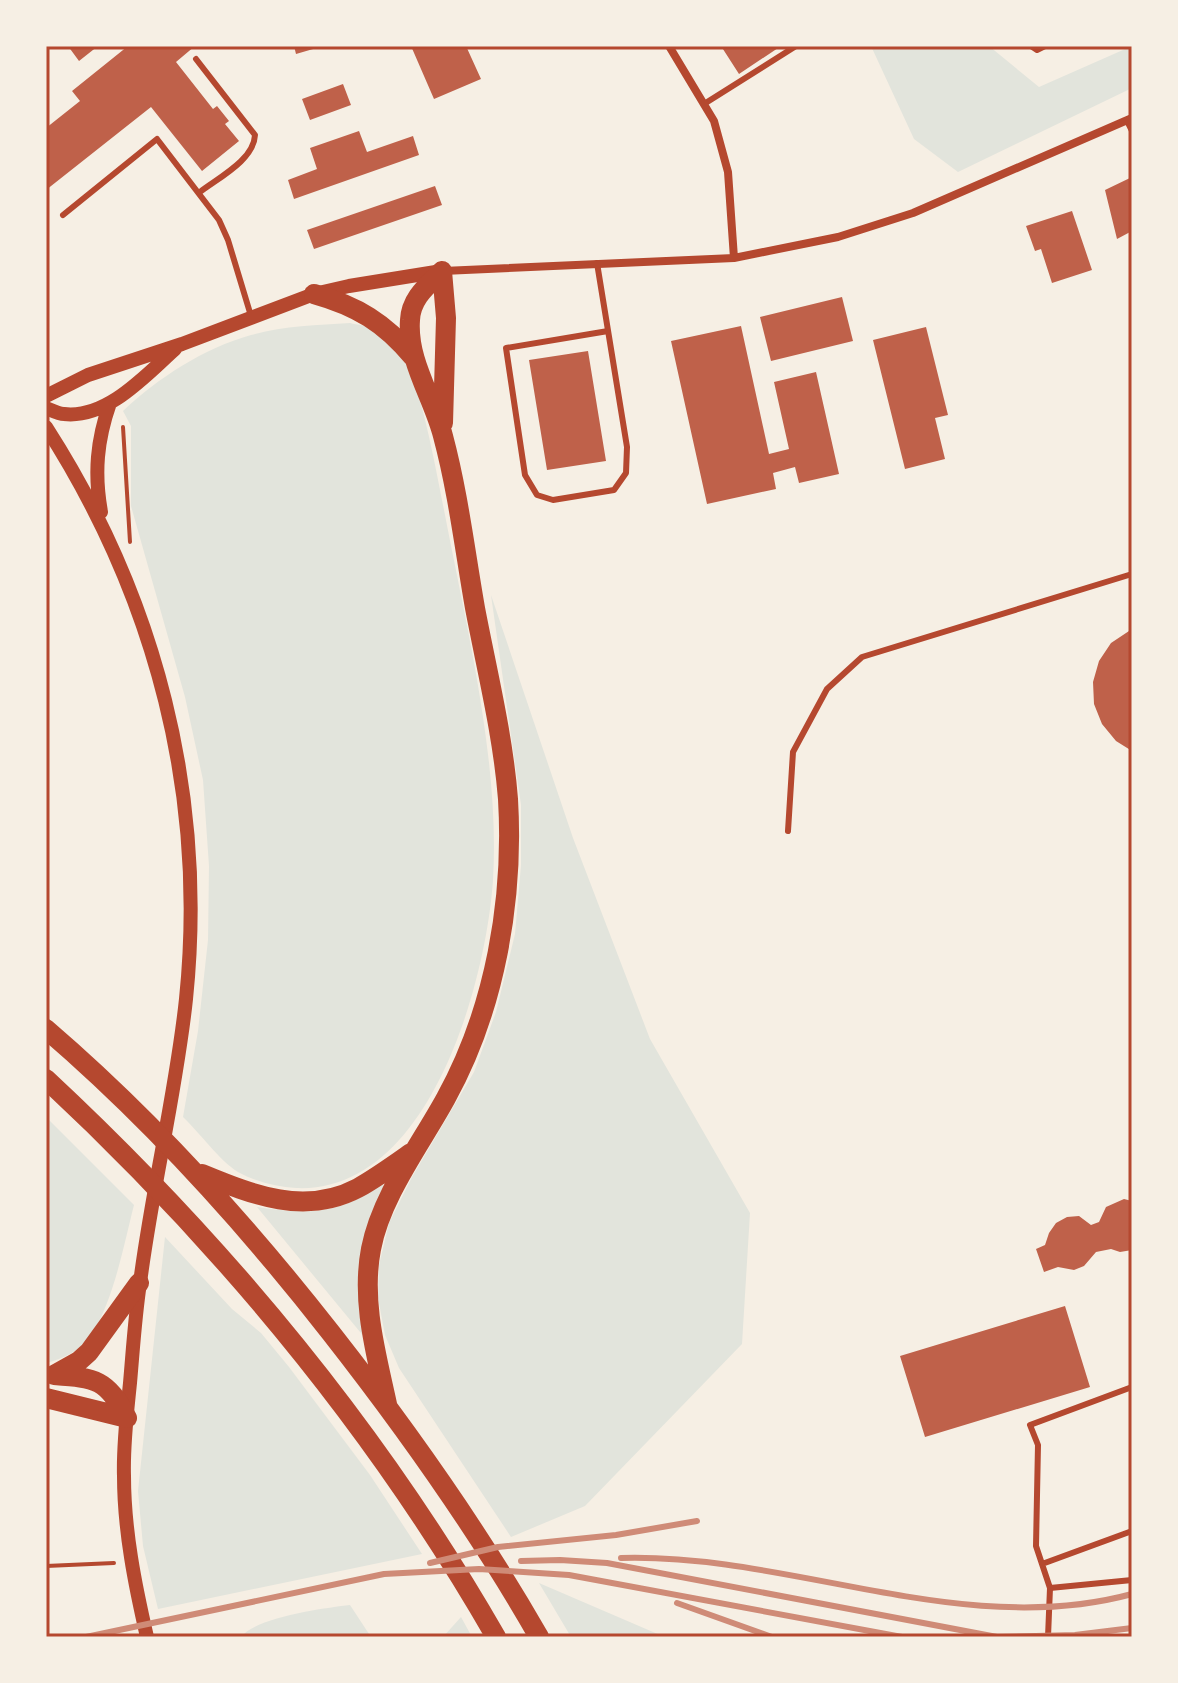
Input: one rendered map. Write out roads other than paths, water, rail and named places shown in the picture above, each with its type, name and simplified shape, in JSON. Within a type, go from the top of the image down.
[{"type":"highway","points":[[387,1404],[370,1319],[368,1269],[371,1245],[411,1153],[445,1100],[467,1057],[480,1020],[501,932],[506,884],[508,799],[503,764],[443,435],[414,357],[410,330],[413,305],[418,294],[442,271]]},
{"type":"highway","points":[[442,271],[446,318],[443,435]]},
{"type":"highway","points":[[314,294],[344,302],[371,316],[395,334],[414,357]]},
{"type":"highway","points":[[46,1029],[137,1112],[194,1171],[297,1290],[423,1455],[490,1555],[539,1637]]},
{"type":"highway","points":[[46,1079],[128,1158],[277,1321],[388,1468],[460,1576],[496,1637]]},
{"type":"highway","points":[[194,1171],[263,1197],[286,1202],[311,1202],[335,1198],[358,1187],[411,1153]]},
{"type":"highway","points":[[50,1376],[79,1361],[89,1352],[139,1283]]},
{"type":"highway","points":[[50,1376],[88,1379],[108,1388],[127,1418]]},
{"type":"highway","points":[[46,1398],[127,1418]]},
{"type":"street","points":[[669,46],[714,121],[728,172],[734,258]]},
{"type":"street","points":[[46,396],[88,375],[182,344],[314,294],[380,280],[442,271],[734,258],[838,237],[913,213],[1129,120]]},
{"type":"street","points":[[46,408],[64,414],[87,412],[110,403],[182,344]]},
{"type":"street","points":[[105,528],[97,492],[96,458],[110,403]]},
{"type":"street","points":[[46,427],[105,528],[137,605],[156,666],[186,807],[192,873],[186,1000],[139,1283],[123,1474],[133,1563],[147,1637]]},
{"type":"lane","points":[[704,104],[796,46]]},
{"type":"lane","points":[[1031,46],[1037,50],[1045,46]]},
{"type":"lane","points":[[196,59],[255,135],[255,142],[244,157],[200,192]]},
{"type":"lane","points":[[1129,120],[1132,131]]},
{"type":"lane","points":[[63,215],[157,139],[219,220],[251,316]]},
{"type":"lane","points":[[597,263],[627,447],[626,473],[614,490],[553,500],[537,495],[525,475],[506,348],[608,331]]},
{"type":"lane","points":[[788,831],[793,752],[827,689],[862,657],[1132,574]]},
{"type":"lane","points":[[1048,1637],[1050,1588],[1036,1546],[1038,1445],[1030,1425],[1132,1387]]},
{"type":"lane","points":[[1042,1564],[1132,1531]]},
{"type":"lane","points":[[1050,1588],[1132,1580]]},
{"type":"railway","points":[[430,1563],[498,1547],[616,1535],[697,1521]]},
{"type":"railway","points":[[621,1558],[685,1560],[749,1568],[941,1602],[1005,1607],[1068,1605],[1132,1594]]},
{"type":"railway","points":[[521,1561],[607,1563],[997,1637],[1075,1635],[1132,1628]]},
{"type":"railway","points":[[86,1637],[384,1574],[479,1569],[569,1575],[902,1637]]},
{"type":"railway","points":[[677,1603],[772,1637]]}]
